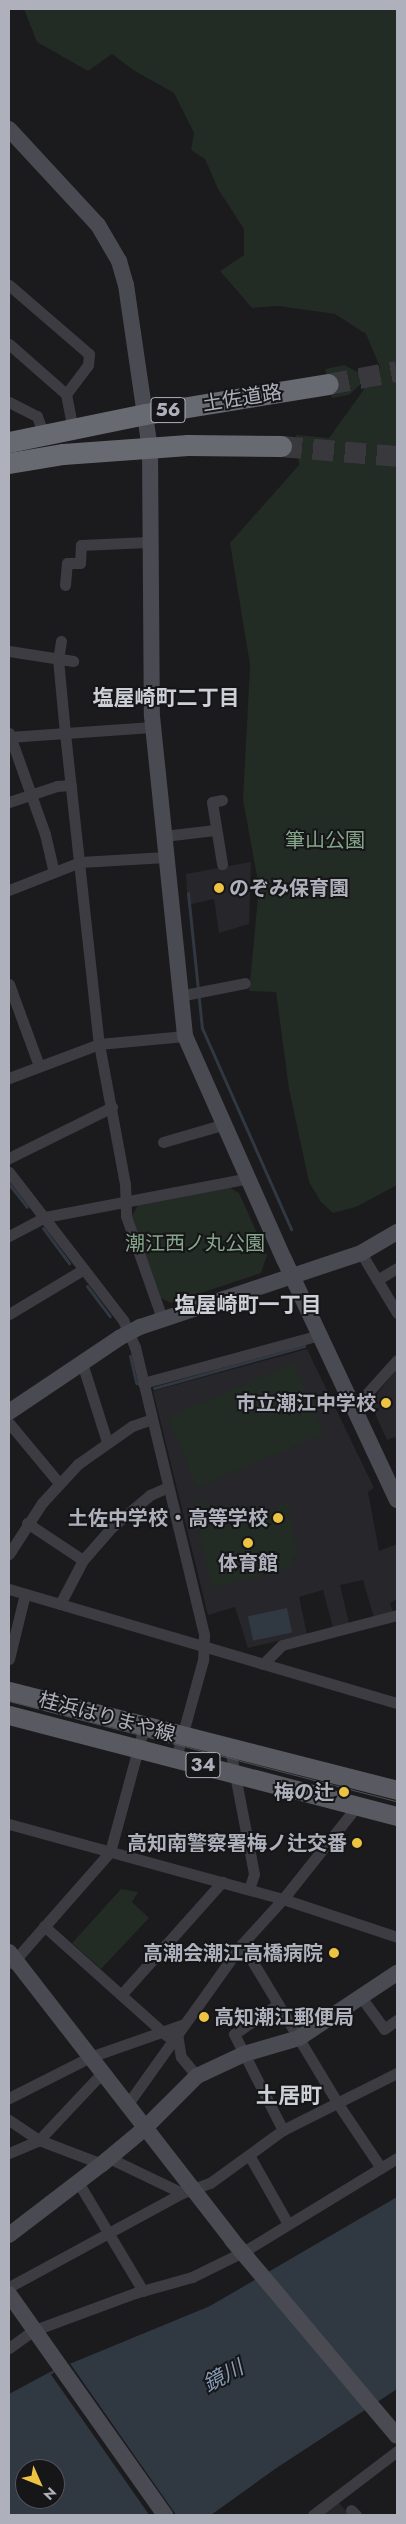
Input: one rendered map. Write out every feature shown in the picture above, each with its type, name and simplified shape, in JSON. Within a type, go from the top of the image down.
[{"type":"highway","name":"土佐道路","points":[[9,442],[145,414],[328,384]]},
{"type":"highway","name":"土佐道路","points":[[9,463],[63,454],[150,450],[188,445],[281,446]]},
{"type":"main road","name":"桂浜はりまや線","points":[[9,1691],[182,1737],[397,1790]]},
{"type":"main road","name":"桂浜はりまや線","points":[[9,1714],[397,1816]]},
{"type":"street","points":[[9,129],[85,209],[110,242],[119,261],[150,450],[148,542],[152,727],[178,996],[185,1036],[292,1274],[397,1500]]},
{"type":"street","points":[[9,285],[89,354],[88,365],[66,394]]},
{"type":"street","points":[[9,344],[66,394],[73,429]]},
{"type":"street","points":[[9,402],[37,416],[44,436]]},
{"type":"street","points":[[64,585],[67,563],[80,563],[81,545],[148,542]]},
{"type":"street","points":[[61,641],[58,660],[64,733],[99,1044],[125,1184],[126,1216],[162,1318]]},
{"type":"street","points":[[9,651],[72,661]]},
{"type":"street","points":[[54,872],[45,834],[28,795],[9,735],[152,727]]},
{"type":"street","points":[[9,802],[28,795],[71,785]]},
{"type":"street","points":[[222,800],[212,802],[222,864]]},
{"type":"street","points":[[164,836],[215,830]]},
{"type":"street","points":[[9,890],[80,862],[166,857]]},
{"type":"street","points":[[178,996],[245,983]]},
{"type":"street","points":[[9,984],[40,1066]]},
{"type":"street","points":[[9,1078],[99,1044],[185,1036]]},
{"type":"street","points":[[9,1158],[112,1107]]},
{"type":"street","points":[[163,1142],[225,1124]]},
{"type":"street","points":[[9,1172],[45,1217],[130,1332],[144,1383],[205,1647],[176,1758]]},
{"type":"street","points":[[9,1236],[45,1217],[124,1200],[249,1178]]},
{"type":"street","points":[[9,1412],[130,1332],[162,1318],[361,1253],[397,1232]]},
{"type":"street","points":[[361,1253],[397,1313]]},
{"type":"street","points":[[377,1280],[397,1268]]},
{"type":"street","points":[[9,1314],[84,1269]]},
{"type":"street","points":[[144,1383],[320,1335]]},
{"type":"street","points":[[354,1408],[397,1360]]},
{"type":"street","points":[[82,1363],[107,1442]]},
{"type":"street","points":[[9,1554],[27,1523],[59,1483],[107,1442],[132,1426],[152,1419]]},
{"type":"street","points":[[9,1423],[59,1483]]},
{"type":"street","points":[[60,1604],[83,1560],[132,1508],[168,1487]]},
{"type":"street","points":[[27,1523],[83,1560]]},
{"type":"street","points":[[9,1589],[397,1703]]},
{"type":"street","points":[[9,1659],[25,1594]]},
{"type":"street","points":[[263,1664],[282,1645],[397,1615]]},
{"type":"street","points":[[144,1727],[110,1852],[44,1926],[11,1958],[145,2128],[188,2191],[247,2257],[397,2436]]},
{"type":"street","points":[[230,1749],[254,1874],[249,1889]]},
{"type":"street","points":[[127,2105],[242,1944],[283,1899],[357,1806]]},
{"type":"street","points":[[9,1824],[249,1889],[397,1937]]},
{"type":"street","points":[[121,1994],[222,1882]]},
{"type":"street","points":[[44,1926],[162,2032],[177,2033]]},
{"type":"street","points":[[242,1944],[338,2104],[381,2168]]},
{"type":"street","points":[[9,2234],[106,2161],[145,2128],[197,2076],[244,2054],[299,2038],[397,1973]]},
{"type":"street","points":[[361,1997],[384,2029],[397,2020]]},
{"type":"street","points":[[278,2004],[234,2034],[283,2130]]},
{"type":"street","points":[[9,2098],[90,2057],[162,2032],[177,2033]]},
{"type":"street","points":[[177,2033],[181,2057],[197,2076]]},
{"type":"street","points":[[165,2053],[181,2057]]},
{"type":"street","points":[[9,2153],[39,2140],[102,2073]]},
{"type":"street","points":[[9,2287],[188,2191],[210,2183],[283,2130],[397,2073]]},
{"type":"street","points":[[9,2120],[39,2140],[106,2161],[188,2191]]},
{"type":"street","points":[[249,2155],[288,2224]]},
{"type":"street","points":[[9,2348],[32,2331],[143,2291],[192,2277],[247,2257],[288,2224],[397,2158]]},
{"type":"street","points":[[78,2182],[143,2291]]},
{"type":"street","points":[[9,2294],[32,2331],[166,2515]]},
{"type":"street","points":[[314,2515],[393,2457]]},
{"type":"shaded area","name":"のぞみ保育園","points":[[251,862],[249,924],[219,933],[214,899],[188,905],[186,874]]},
{"type":"shaded area","name":"土佐中学校・高等学校","points":[[307,1349],[374,1488],[368,1492],[379,1551],[397,1544],[397,1599],[390,1603],[393,1612],[374,1618],[363,1580],[340,1585],[349,1623],[333,1628],[323,1590],[299,1597],[307,1634],[248,1648],[235,1607],[208,1615],[153,1391]]},
{"type":"shaded area","name":"市立潮江中学校","points":[[397,1369],[397,1440],[394,1437],[387,1440],[373,1409],[375,1396]]},
{"type":"shaded area","points":[[338,2502],[350,2515],[321,2515]]},
{"type":"green space","name":"筆山公園","points":[[24,9],[397,9],[397,1185],[356,1207],[333,1213],[321,1202],[309,1182],[289,1089],[276,992],[249,991],[259,887],[243,800],[250,665],[230,543],[299,465],[296,435],[329,438],[380,367],[366,334],[335,314],[278,306],[252,308],[220,271],[244,255],[244,229],[218,189],[205,159],[191,150],[194,133],[174,93],[133,70],[112,54],[88,71],[37,42]]},
{"type":"green space","points":[[344,365],[364,375],[364,381],[349,395],[332,398],[325,369]]},
{"type":"green space","name":"潮江西ノ丸公園","points":[[227,1186],[239,1193],[267,1255],[261,1273],[171,1303],[161,1298],[132,1216],[139,1203]]},
{"type":"green space","points":[[294,1363],[324,1434],[197,1488],[167,1417]]},
{"type":"green space","name":"体育館","points":[[209,1500],[216,1527],[275,1512],[282,1500],[292,1507],[287,1515],[283,1513],[281,1516],[283,1520],[289,1518],[299,1556],[292,1558],[293,1563],[287,1569],[212,1588],[198,1531],[203,1529],[197,1503]]},
{"type":"green space","points":[[121,1889],[138,1892],[132,1902],[149,1918],[101,1969],[72,1943]]},
{"type":"water","points":[[287,1608],[292,1632],[253,1641],[248,1616]]},
{"type":"water","name":"鏡川","points":[[397,2197],[397,2389],[275,2469],[211,2515],[9,2515],[9,2394],[50,2372],[210,2306]]},
{"type":"pier","points":[[69,2362],[176,2515],[149,2515],[51,2375]]},
{"type":"waterway","points":[[188,893],[202,1028],[291,1229]]},
{"type":"waterway","points":[[9,1184],[27,1207]]},
{"type":"waterway","points":[[43,1228],[69,1263]]},
{"type":"waterway","points":[[87,1286],[110,1316]]},
{"type":"waterway","points":[[154,1388],[304,1346]]},
{"type":"waterway","points":[[130,1356],[136,1383]]},
{"type":"tunnel","points":[[328,384],[397,371]]},
{"type":"tunnel","points":[[281,446],[397,456]]},
{"type":"tram line","points":[[9,1701],[397,1801]]},
{"type":"place","name":"のぞみ保育園","points":[[219,888]]},
{"type":"place","name":"市立潮江中学校","points":[[386,1403]]},
{"type":"place","name":"土佐中学校・高等学校","points":[[278,1518]]},
{"type":"place","name":"体育館","points":[[248,1543]]},
{"type":"place","name":"梅の辻","points":[[344,1792]]},
{"type":"place","name":"高知南警察署梅ノ辻交番","points":[[357,1843]]},
{"type":"place","name":"高潮会潮江高橋病院","points":[[334,1953]]},
{"type":"place","name":"高知潮江郵便局","points":[[204,2017]]},
{"type":"district","name":"塩屋崎町二丁目","points":[[166,698]]},
{"type":"district","name":"塩屋崎町一丁目","points":[[248,1305]]},
{"type":"district","name":"土居町","points":[[289,2096]]}]
